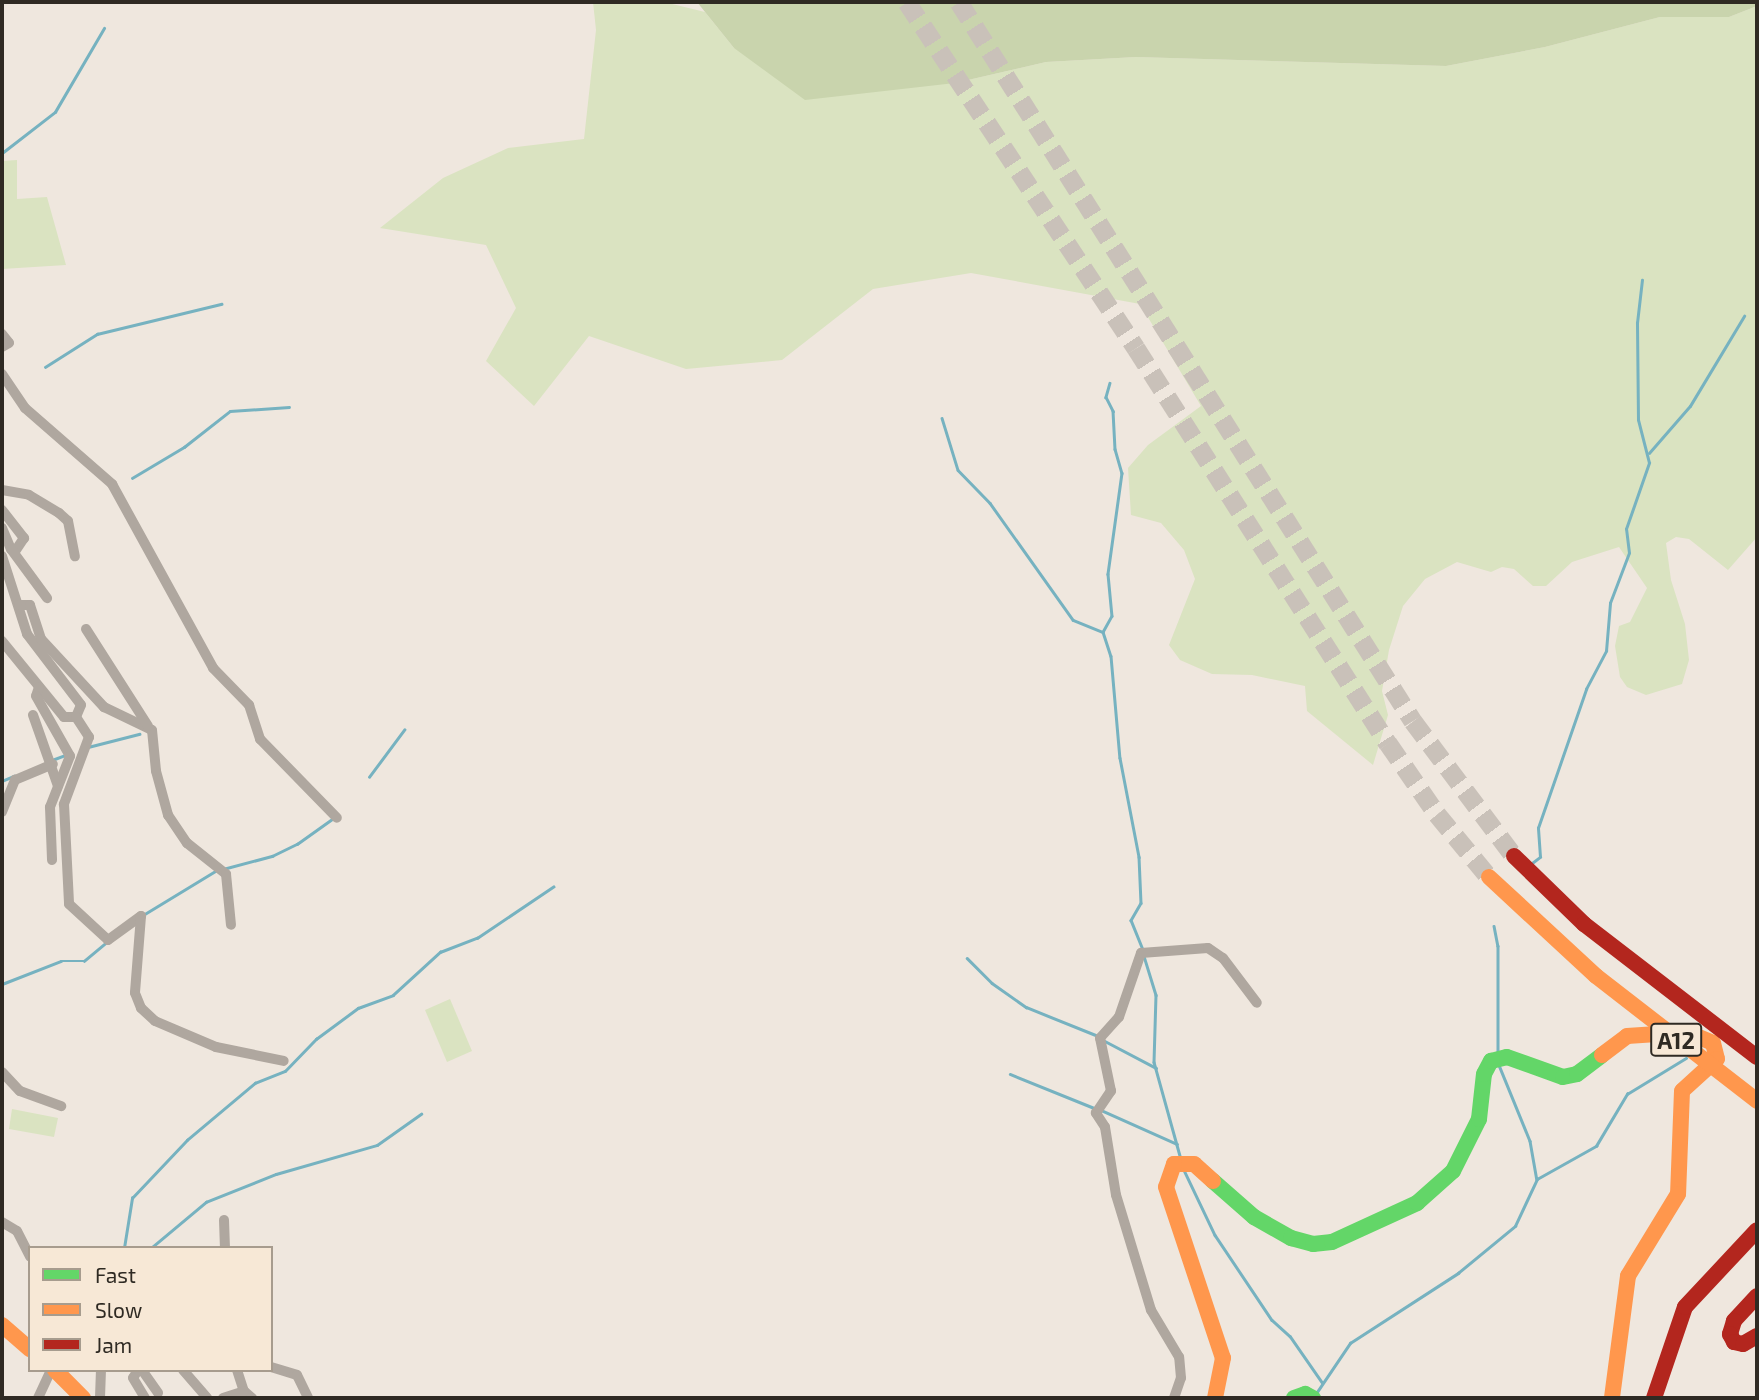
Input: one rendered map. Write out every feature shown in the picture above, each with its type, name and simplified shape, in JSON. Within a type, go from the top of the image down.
[{"type":"main road","name":"A12","points":[[1514,856],[1560,904],[1623,956],[1757,1057]]},
{"type":"main road","name":"A12","points":[[1489,877],[1558,946],[1757,1101]]},
{"type":"main road","points":[[1215,1398],[1223,1358],[1217,1333],[1188,1262],[1166,1187],[1168,1171],[1181,1162],[1204,1171],[1254,1217],[1291,1238],[1313,1244],[1332,1242],[1417,1203],[1453,1171],[1479,1119],[1484,1074],[1491,1061],[1507,1057],[1563,1077],[1577,1074],[1627,1036],[1664,1031],[1687,1032],[1715,1051],[1682,1091],[1678,1195],[1628,1276],[1612,1398]]},
{"type":"main road","points":[[1654,1398],[1685,1307],[1757,1230]]},
{"type":"main road","points":[[1757,1296],[1734,1321],[1730,1334],[1734,1342],[1743,1344],[1757,1336]]},
{"type":"main road","points":[[2,1325],[28,1347]]},
{"type":"main road","points":[[55,1372],[83,1398]]},
{"type":"street","points":[[2,334],[9,343],[2,347]]},
{"type":"street","points":[[2,374],[9,389],[25,408],[112,484],[213,668],[249,705],[260,738],[337,818]]},
{"type":"street","points":[[2,490],[29,495],[68,521],[75,556]]},
{"type":"street","points":[[2,510],[24,538],[16,550]]},
{"type":"street","points":[[2,527],[11,549],[16,550],[47,598]]},
{"type":"street","points":[[2,556],[32,642],[81,705],[76,717]]},
{"type":"street","points":[[19,605],[30,605],[41,639],[104,707],[148,726]]},
{"type":"street","points":[[86,629],[155,735],[156,771],[168,815],[187,843],[226,874],[231,925]]},
{"type":"street","points":[[2,641],[64,717],[76,717]]},
{"type":"street","points":[[39,687],[36,696],[70,756],[50,807],[52,860]]},
{"type":"street","points":[[33,715],[53,764],[58,786]]},
{"type":"street","points":[[76,717],[89,737],[64,803],[69,904],[108,940],[141,916],[135,993],[141,1008],[155,1021],[216,1047],[284,1061]]},
{"type":"street","points":[[2,811],[15,779],[53,764]]},
{"type":"street","points":[[1174,1398],[1181,1378],[1179,1357],[1151,1310],[1126,1215],[1116,1195],[1105,1126],[1096,1113],[1111,1091],[1109,1063],[1100,1038],[1128,998],[1141,953],[1208,948],[1223,958],[1257,1003]]},
{"type":"street","points":[[2,1072],[13,1087],[61,1106]]},
{"type":"street","points":[[224,1220],[225,1246]]},
{"type":"street","points":[[2,1222],[17,1231],[28,1253]]},
{"type":"street","points":[[273,1368],[297,1375],[308,1398]]},
{"type":"street","points":[[38,1398],[52,1372]]},
{"type":"street","points":[[100,1398],[101,1372]]},
{"type":"street","points":[[138,1372],[133,1378],[145,1398]]},
{"type":"street","points":[[142,1372],[158,1393]]},
{"type":"street","points":[[185,1372],[207,1398]]},
{"type":"street","points":[[223,1398],[248,1394],[238,1372]]},
{"type":"green space","points":[[593,2],[664,2],[705,12],[734,48],[955,83],[1046,62],[1136,57],[1446,66],[1545,47],[1660,17],[1729,17],[1757,6],[1757,537],[1728,570],[1689,539],[1676,537],[1666,543],[1671,580],[1685,624],[1689,660],[1682,684],[1646,695],[1627,687],[1620,677],[1615,646],[1619,626],[1630,622],[1647,588],[1619,547],[1572,562],[1546,586],[1533,586],[1514,569],[1502,567],[1491,572],[1457,562],[1425,579],[1403,606],[1389,650],[1382,691],[1388,715],[1373,765],[1307,711],[1305,686],[1252,675],[1212,674],[1180,660],[1169,645],[1195,579],[1184,550],[1161,523],[1131,515],[1128,468],[1148,445],[1201,406],[1140,304],[971,273],[873,289],[782,360],[686,369],[589,336],[534,406],[486,361],[516,308],[486,245],[380,228],[443,178],[508,148],[584,139],[596,30]]},
{"type":"green space","points":[[697,2],[1757,2],[1757,6],[1729,17],[1660,17],[1545,47],[1446,66],[1136,57],[1046,62],[955,83],[805,100],[734,48]]},
{"type":"green space","points":[[17,160],[17,199],[47,197],[66,265],[2,269],[2,161]]},
{"type":"green space","points":[[450,999],[472,1051],[447,1062],[425,1010]]},
{"type":"green space","points":[[12,1109],[58,1118],[54,1137],[9,1129]]},
{"type":"waterway","points":[[2,153],[55,112],[104,28]]},
{"type":"waterway","points":[[1532,863],[1540,857],[1538,828],[1586,689],[1606,651],[1610,603],[1629,553],[1626,529],[1649,463],[1638,420],[1637,323],[1642,280]]},
{"type":"waterway","points":[[45,367],[97,334],[221,304]]},
{"type":"waterway","points":[[1649,453],[1690,406],[1744,316]]},
{"type":"waterway","points":[[1110,383],[1106,397],[1113,411],[1115,449],[1122,473],[1108,574],[1112,616],[1103,632],[1111,656],[1120,758],[1139,857],[1141,903],[1131,920],[1143,949]]},
{"type":"waterway","points":[[132,478],[184,447],[230,411],[289,407]]},
{"type":"waterway","points":[[942,418],[958,470],[990,503],[1073,620],[1103,632]]},
{"type":"waterway","points":[[369,777],[404,730]]},
{"type":"waterway","points":[[88,747],[139,734]]},
{"type":"waterway","points":[[52,760],[65,755]]},
{"type":"waterway","points":[[2,781],[14,776]]},
{"type":"waterway","points":[[223,869],[272,856],[297,844],[332,819]]},
{"type":"waterway","points":[[143,915],[217,870]]},
{"type":"waterway","points":[[124,1246],[132,1198],[187,1140],[255,1083],[285,1071],[316,1039],[358,1008],[393,995],[440,952],[477,938],[553,887]]},
{"type":"waterway","points":[[1494,926],[1498,946],[1498,1055]]},
{"type":"waterway","points":[[2,984],[61,961],[84,961],[107,942]]},
{"type":"waterway","points":[[1144,956],[1156,995],[1154,1062],[1180,1156]]},
{"type":"waterway","points":[[967,958],[992,983],[1026,1007],[1098,1036]]},
{"type":"waterway","points":[[1103,1040],[1156,1068]]},
{"type":"waterway","points":[[1317,1392],[1350,1343],[1458,1273],[1515,1226],[1537,1179],[1596,1146],[1627,1094],[1686,1058]]},
{"type":"waterway","points":[[1499,1065],[1530,1141],[1537,1179]]},
{"type":"waterway","points":[[1010,1074],[1094,1108]]},
{"type":"waterway","points":[[1103,1111],[1177,1144]]},
{"type":"waterway","points":[[153,1246],[206,1202],[276,1174],[377,1145],[421,1114]]},
{"type":"waterway","points":[[1184,1170],[1215,1235],[1272,1320],[1290,1336],[1322,1382]]},
{"type":"tunnel","points":[[907,2],[1136,348],[1388,743],[1437,814],[1489,877]]},
{"type":"tunnel","points":[[959,2],[1413,721],[1514,856]]},
{"type":"traffic: fast","points":[[1213,1181],[1254,1217],[1291,1238],[1313,1244],[1332,1242],[1417,1203],[1453,1171],[1479,1119],[1484,1074],[1491,1061],[1507,1057],[1563,1077],[1577,1074],[1602,1055]]},
{"type":"traffic: fast","points":[[1294,1398],[1305,1394],[1313,1398]]},
{"type":"traffic: slow","points":[[1489,877],[1596,976]]},
{"type":"traffic: slow","points":[[1596,976],[1757,1101]]},
{"type":"traffic: slow","points":[[1602,1055],[1627,1036],[1687,1032],[1713,1043],[1717,1059],[1682,1091],[1678,1194],[1628,1276],[1612,1398]]},
{"type":"traffic: slow","points":[[1213,1181],[1194,1164],[1174,1164],[1166,1187],[1223,1358],[1215,1398]]},
{"type":"traffic: slow","points":[[2,1325],[28,1347]]},
{"type":"traffic: slow","points":[[57,1372],[83,1398]]},
{"type":"traffic: jam","points":[[1514,856],[1584,924],[1757,1057]]},
{"type":"traffic: jam","points":[[1654,1398],[1685,1307],[1757,1230]]},
{"type":"traffic: jam","points":[[1757,1296],[1734,1321],[1730,1334],[1734,1342],[1743,1344],[1757,1336]]}]
